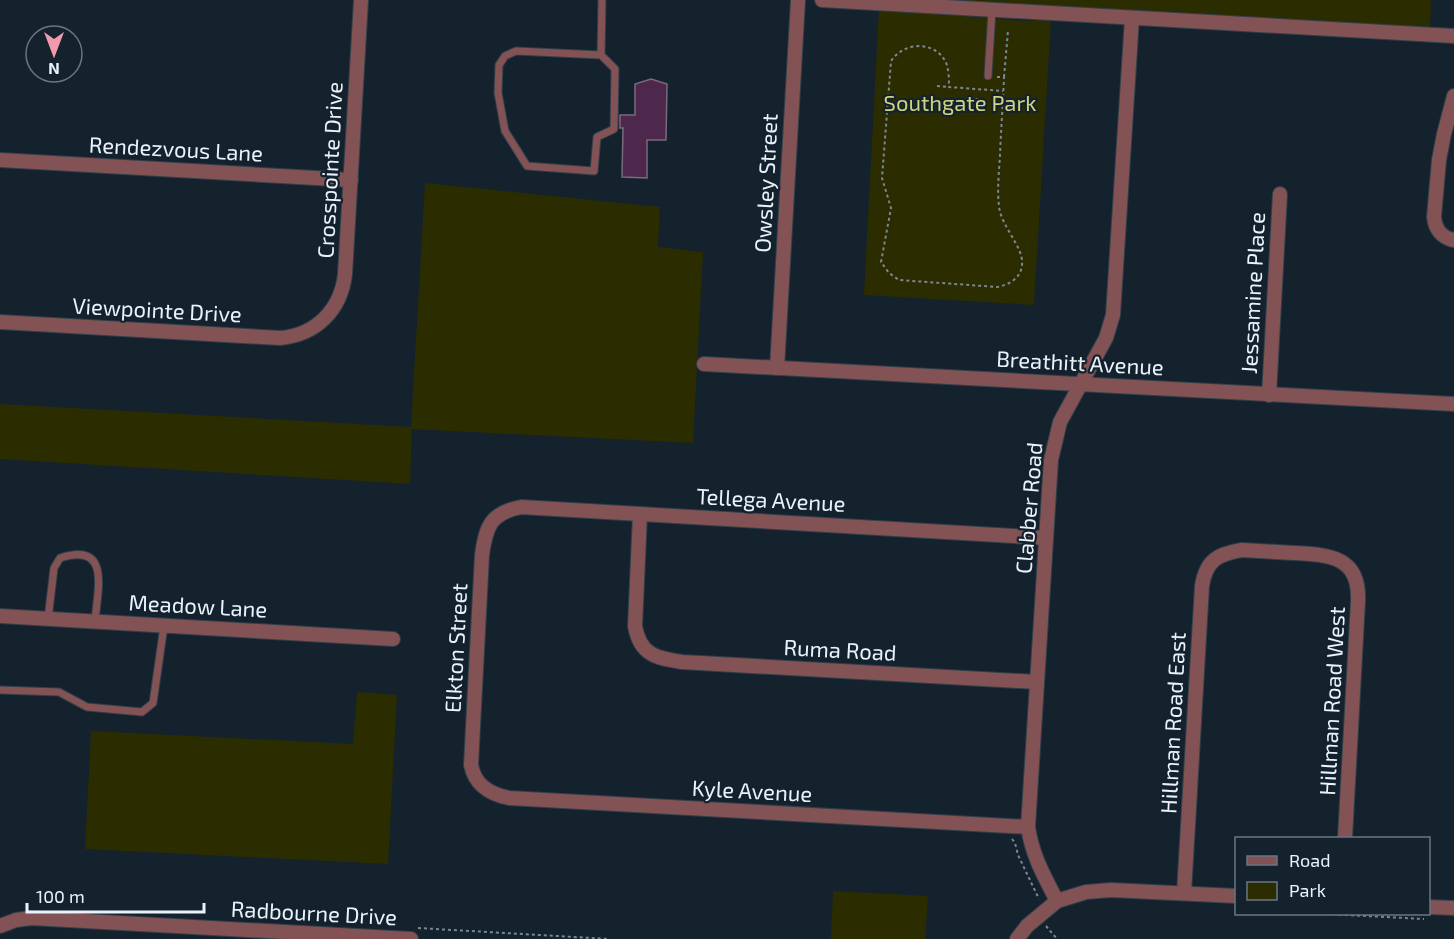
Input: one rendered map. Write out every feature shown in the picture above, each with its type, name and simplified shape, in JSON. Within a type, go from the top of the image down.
[{"type":"street","name":"Crosspointe Drive","points":[[310,330],[332,311],[344,283],[361,0]]},
{"type":"street","name":"Owsley Street","points":[[777,368],[798,0]]},
{"type":"street","points":[[822,0],[1454,36]]},
{"type":"street","name":"Clabber Road","points":[[1057,901],[1039,868],[1028,827],[1054,442],[1060,422],[1106,338],[1113,315],[1131,18]]},
{"type":"street","points":[[1454,96],[1444,134],[1436,183],[1434,217],[1440,234],[1454,240]]},
{"type":"street","name":"Rendezvous Lane","points":[[0,160],[351,180]]},
{"type":"street","name":"Jessamine Place","points":[[1269,395],[1280,194]]},
{"type":"street","name":"Viewpointe Drive","points":[[0,322],[280,338],[310,330]]},
{"type":"street","name":"Breathitt Avenue","points":[[704,364],[1454,404]]},
{"type":"street","name":"Tellega Avenue","points":[[496,517],[521,507],[1046,538]]},
{"type":"street","name":"Ruma Road","points":[[640,514],[634,618],[636,634],[643,648],[661,659],[1037,682]]},
{"type":"street","name":"Elkton Street","points":[[478,783],[472,771],[471,758],[482,555],[485,534],[496,517]]},
{"type":"street","name":"Hillman Road West","points":[[1215,559],[1229,552],[1242,550],[1329,555],[1344,562],[1354,575],[1359,591],[1345,837]]},
{"type":"street","name":"Hillman Road East","points":[[1184,893],[1202,586],[1208,566],[1215,559]]},
{"type":"street","name":"Meadow Lane","points":[[0,616],[393,639]]},
{"type":"street","name":"Kyle Avenue","points":[[478,783],[492,794],[509,798],[1028,827]]},
{"type":"street","points":[[1017,939],[1027,926],[1057,901],[1098,891],[1235,896]]},
{"type":"street","points":[[1430,913],[1454,908]]},
{"type":"street","name":"Radbourne Drive","points":[[0,926],[16,920],[31,918],[411,939]]},
{"type":"lane","points":[[601,55],[516,51],[505,56],[499,65],[498,93],[505,131],[527,166],[594,171],[597,137],[614,129],[615,69],[601,55],[602,0]]},
{"type":"lane","points":[[988,76],[992,10]]},
{"type":"lane","points":[[48,619],[54,568],[60,558],[74,554],[82,555],[97,565],[100,574],[95,622]]},
{"type":"lane","points":[[0,690],[59,692],[87,707],[142,712],[153,703],[164,626]]},
{"type":"path","points":[[949,87],[944,57],[925,46],[908,47],[895,55],[891,61],[882,178],[891,208],[881,262],[889,273],[899,280],[997,287],[1010,283],[1022,266],[1020,252],[1005,228],[999,208],[998,189],[1008,31]]},
{"type":"path","points":[[988,76],[1004,77]]},
{"type":"path","points":[[937,86],[1003,91]]},
{"type":"path","points":[[1012,839],[1030,883],[1053,920],[1041,930]]},
{"type":"path","points":[[1046,926],[1057,939]]},
{"type":"green space","points":[[886,0],[1431,0],[1430,30]]},
{"type":"green space","name":"Southgate Park","points":[[879,8],[1024,21],[1051,19],[1034,305],[864,295]]},
{"type":"green space","points":[[425,183],[660,207],[658,247],[703,252],[693,443],[412,429],[410,484],[0,459],[0,404],[411,427]]},
{"type":"green space","points":[[357,692],[397,695],[388,864],[85,849],[91,731],[353,744]]},
{"type":"green space","points":[[833,891],[928,896],[925,939],[831,939]]},
{"type":"building","points":[[651,79],[667,84],[666,140],[647,140],[647,178],[622,177],[623,128],[620,128],[620,115],[635,115],[635,84]]},
{"type":"building","points":[[967,98],[978,99],[977,109],[967,108]]}]
